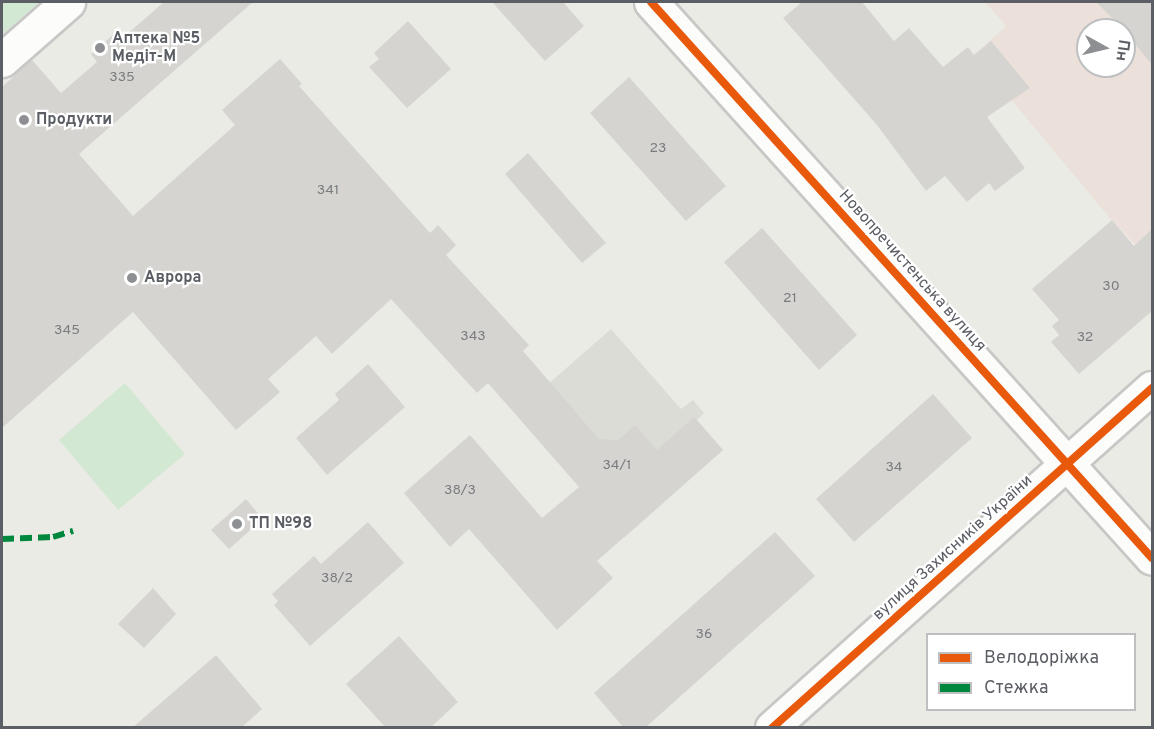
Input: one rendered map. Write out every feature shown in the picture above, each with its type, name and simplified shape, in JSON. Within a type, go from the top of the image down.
[{"type":"street","points":[[2,60],[68,2]]},
{"type":"street","name":"Новопречистенська вулиця","points":[[651,2],[1068,462],[1152,558]]},
{"type":"street","name":"вулиця Захисників України","points":[[772,728],[1152,388]]},
{"type":"shaded area","points":[[985,2],[1152,2],[1152,262],[1109,217],[974,55],[1006,26]]},
{"type":"shaded area","points":[[611,329],[681,409],[693,400],[704,413],[697,420],[723,450],[624,538],[515,413]]},
{"type":"green space","points":[[2,2],[39,2],[2,35]]},
{"type":"green space","points":[[125,383],[185,454],[118,510],[59,440]]},
{"type":"building","points":[[164,2],[253,2],[79,154],[133,216],[235,125],[222,110],[280,59],[302,84],[299,86],[430,233],[438,225],[456,245],[446,255],[529,345],[523,351],[599,439],[618,440],[635,425],[657,450],[694,417],[723,450],[597,561],[613,578],[557,630],[469,529],[450,547],[404,493],[470,435],[542,518],[579,487],[488,383],[477,393],[391,299],[332,354],[316,336],[268,379],[280,392],[236,430],[133,312],[2,428],[2,87],[32,60],[61,93],[97,62],[91,54],[113,35],[118,42]]},
{"type":"building","points":[[492,2],[563,2],[584,26],[545,61]]},
{"type":"building","points":[[802,2],[862,2],[894,41],[909,28],[943,67],[968,47],[974,55],[991,41],[1030,88],[987,117],[1025,168],[995,191],[989,183],[967,202],[945,176],[926,191],[877,125],[783,18]]},
{"type":"building","points":[[1096,2],[1152,2],[1152,65],[1136,45],[1136,18],[1112,18]]},
{"type":"building","points":[[408,21],[451,69],[407,108],[369,67],[379,59],[374,53]]},
{"type":"building","points":[[629,77],[726,186],[686,221],[590,113]]},
{"type":"building","points":[[528,153],[606,243],[582,263],[505,174]]},
{"type":"building","points":[[1112,220],[1134,246],[1152,229],[1152,311],[1079,374],[1051,342],[1059,335],[1052,326],[1059,320],[1032,289]]},
{"type":"building","points":[[762,228],[857,335],[819,370],[724,262]]},
{"type":"building","points":[[368,364],[405,407],[327,475],[296,438],[339,400],[335,394]]},
{"type":"building","points":[[933,394],[972,438],[854,542],[816,499]]},
{"type":"building","name":"ТП №98","points":[[246,499],[263,519],[229,549],[211,530]]},
{"type":"building","points":[[368,522],[404,563],[310,646],[274,605],[278,601],[272,594],[314,556],[321,564]]},
{"type":"building","points":[[775,532],[815,576],[645,728],[624,728],[594,693]]},
{"type":"building","points":[[153,588],[176,614],[144,648],[118,624]]},
{"type":"building","points":[[399,636],[458,702],[430,728],[386,728],[346,684]]},
{"type":"building","points":[[216,655],[262,709],[241,728],[132,728]]},
{"type":"marked path","points":[[2,539],[53,537],[73,531]]},
{"type":"cycle path","points":[[651,2],[1152,558]]},
{"type":"cycle path","points":[[772,728],[1152,388]]},
{"type":"place","name":"Аптека №5 Медіт-М","points":[[100,48]]},
{"type":"place","name":"Продукти","points":[[24,120]]},
{"type":"place","name":"Аврора","points":[[132,278]]},
{"type":"place","name":"ТП №98","points":[[237,524]]}]
